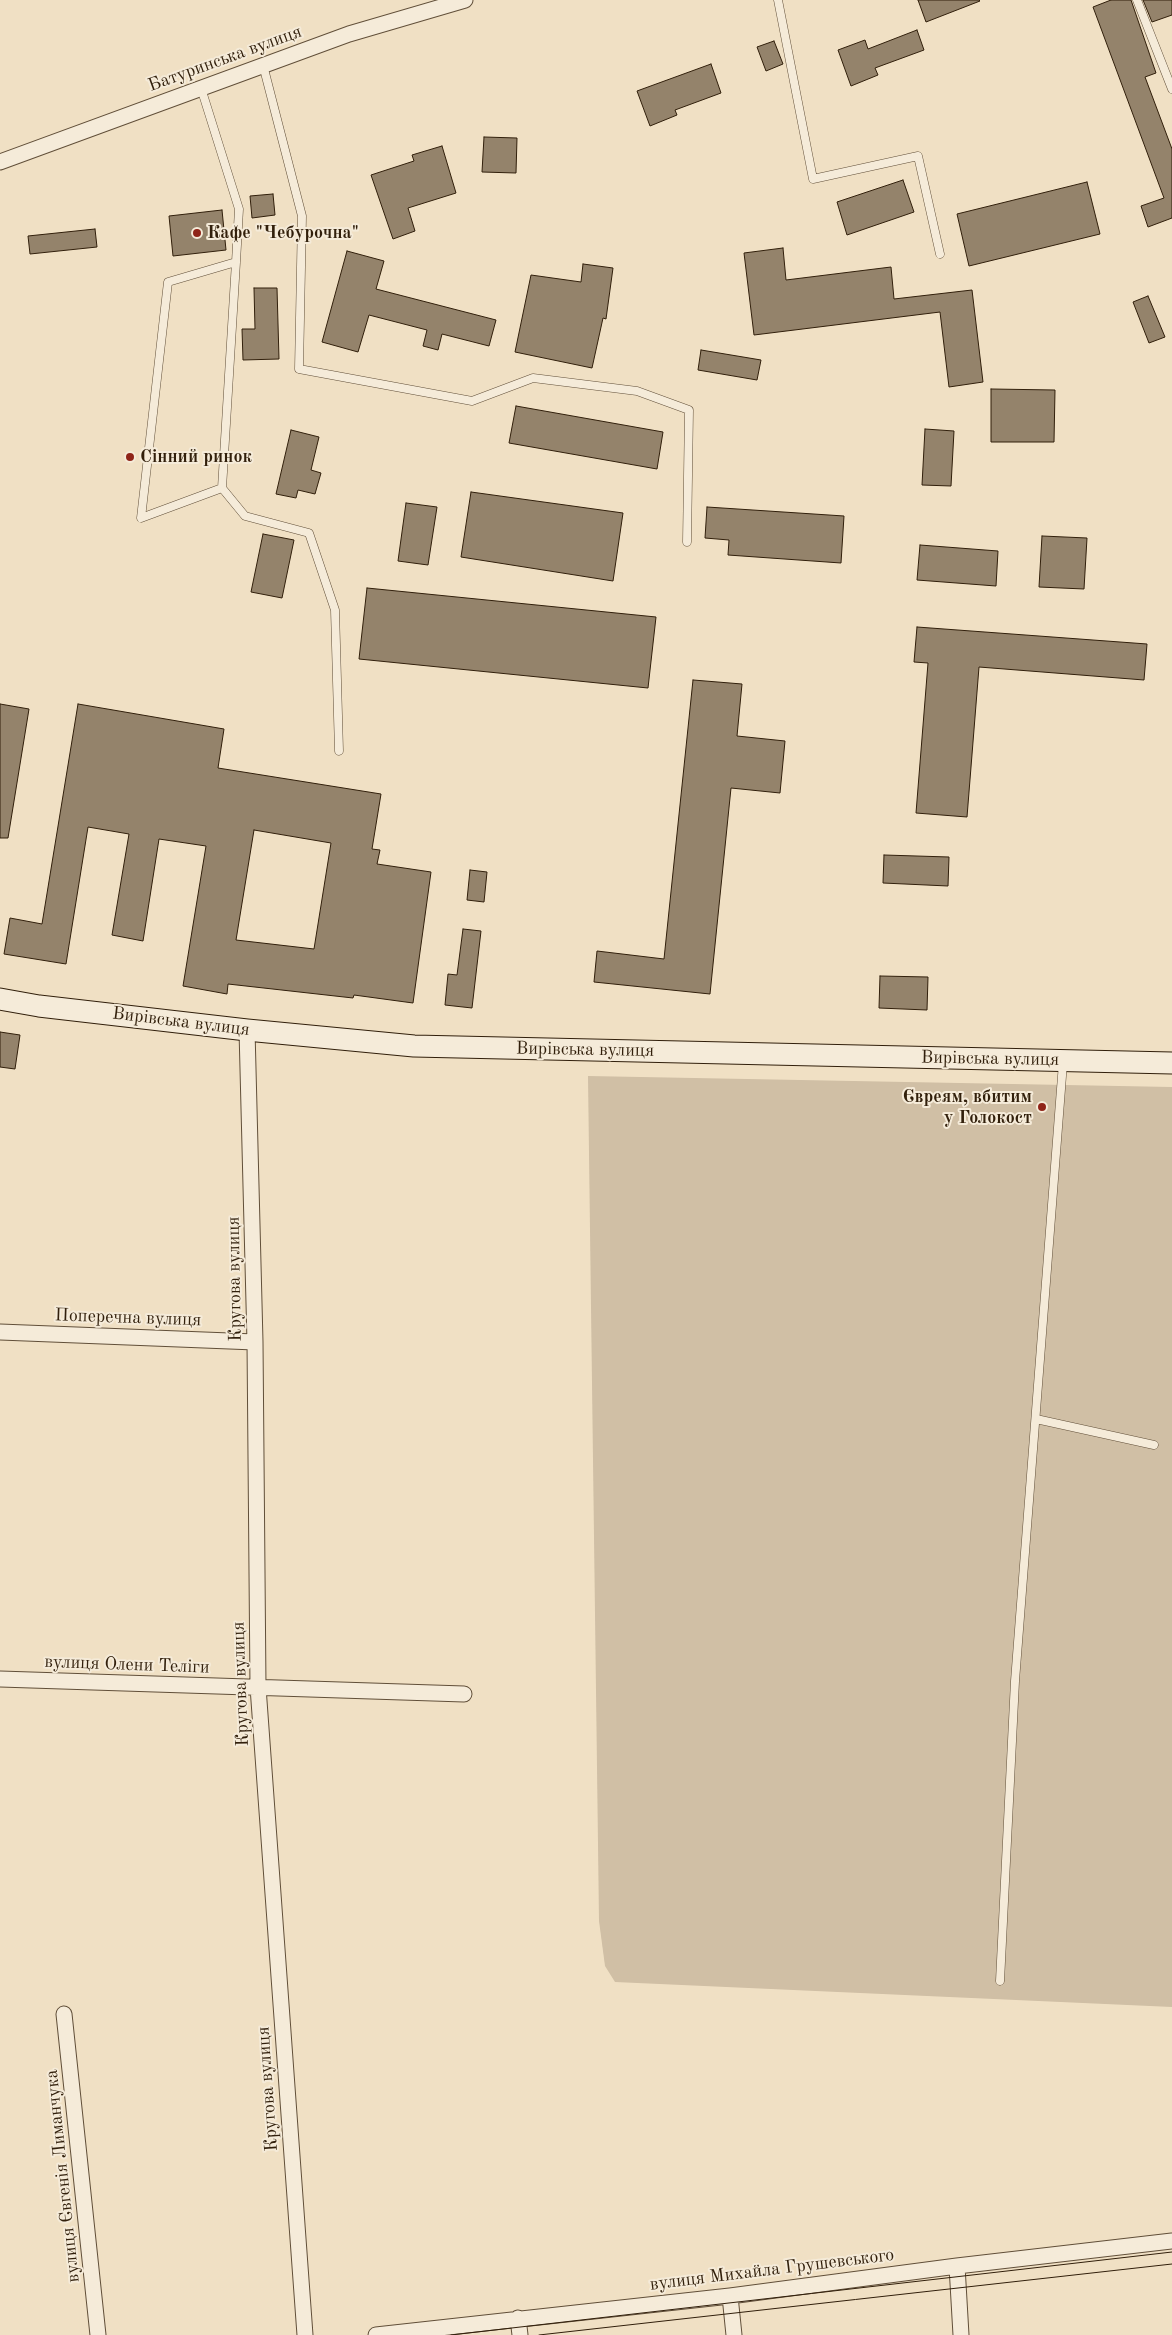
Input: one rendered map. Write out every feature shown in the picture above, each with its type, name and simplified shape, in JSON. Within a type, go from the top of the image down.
[{"type":"main road","name":"Вирівська вулиця","points":[[0,999],[49,1007],[247,1030],[414,1046],[1172,1063]]},
{"type":"street","name":"Батуринська вулиця","points":[[0,162],[349,34],[465,0]]},
{"type":"street","name":"Кругова вулиця","points":[[247,1030],[255,1342],[258,1687],[306,2335]]},
{"type":"street","name":"Поперечна вулиця","points":[[0,1332],[255,1342]]},
{"type":"street","name":"вулиця Олени Теліги","points":[[0,1679],[464,1694]]},
{"type":"street","name":"вулиця Євгенія Лиманчука","points":[[64,2014],[98,2335]]},
{"type":"street","name":"вулиця Михайла Грушевського","points":[[376,2335],[730,2296],[957,2266],[1172,2241]]},
{"type":"street","points":[[957,2266],[961,2335]]},
{"type":"street","points":[[730,2296],[734,2335]]},
{"type":"street","points":[[518,2318],[520,2335]]},
{"type":"lane","points":[[778,0],[813,179],[918,156],[940,254]]},
{"type":"lane","points":[[1136,0],[1172,89]]},
{"type":"lane","points":[[263,66],[302,216],[299,369],[472,401],[533,378],[637,391],[689,410],[687,542]]},
{"type":"lane","points":[[201,88],[239,209],[222,488],[245,516],[309,533],[335,610],[339,752]]},
{"type":"lane","points":[[222,488],[141,518],[168,282],[236,262]]},
{"type":"lane","points":[[1000,1981],[1015,1681],[1064,1061]]},
{"type":"lane","points":[[1036,1418],[1154,1445]]},
{"type":"shaded area","points":[[588,1076],[1172,1087],[1172,2007],[615,1982],[605,1966],[599,1921]]},
{"type":"building","points":[[918,0],[979,0],[980,1],[926,22]]},
{"type":"building","points":[[1111,0],[1131,0],[1156,73],[1145,77],[1172,149],[1172,218],[1148,227],[1141,206],[1164,198],[1093,7]]},
{"type":"building","points":[[1143,0],[1172,0],[1172,15],[1152,22]]},
{"type":"building","points":[[917,30],[924,50],[875,68],[878,75],[851,86],[838,50],[865,40],[868,49]]},
{"type":"building","points":[[774,41],[783,64],[766,71],[757,47]]},
{"type":"building","points":[[711,64],[721,93],[675,110],[677,115],[650,126],[637,91]]},
{"type":"building","points":[[484,137],[517,138],[516,173],[482,172]]},
{"type":"building","points":[[442,146],[456,193],[408,208],[415,231],[393,239],[371,175],[414,161],[412,155]]},
{"type":"building","points":[[903,180],[914,212],[847,235],[837,202]]},
{"type":"building","points":[[1087,182],[1100,234],[969,266],[957,214]]},
{"type":"building","points":[[273,194],[275,215],[252,218],[250,196]]},
{"type":"building","name":"Кафе \"Чебурочна\"","points":[[222,210],[226,250],[173,256],[169,216]]},
{"type":"building","points":[[95,229],[97,247],[30,254],[28,236]]},
{"type":"building","points":[[783,248],[786,280],[891,267],[894,299],[972,290],[983,382],[949,387],[940,312],[754,335],[744,253]]},
{"type":"building","points":[[347,251],[384,261],[376,289],[496,320],[489,346],[442,334],[438,350],[423,346],[427,330],[369,315],[358,352],[322,342]]},
{"type":"building","points":[[583,264],[613,268],[606,319],[603,318],[592,368],[515,352],[531,275],[581,282]]},
{"type":"building","points":[[254,288],[277,288],[279,359],[243,360],[242,329],[255,329]]},
{"type":"building","points":[[1148,296],[1165,337],[1149,343],[1133,302]]},
{"type":"building","points":[[701,350],[761,360],[757,380],[698,370]]},
{"type":"building","points":[[991,389],[1055,390],[1054,442],[991,442]]},
{"type":"building","points":[[516,406],[663,432],[657,469],[509,443]]},
{"type":"building","points":[[925,429],[954,431],[951,486],[922,485]]},
{"type":"building","points":[[291,430],[319,437],[311,470],[321,473],[315,494],[298,490],[296,498],[276,494]]},
{"type":"building","points":[[471,492],[623,513],[613,581],[461,557]]},
{"type":"building","points":[[406,503],[437,507],[428,565],[398,561]]},
{"type":"building","points":[[707,507],[844,516],[841,563],[728,555],[729,540],[705,538]]},
{"type":"building","points":[[263,534],[294,540],[282,598],[251,592]]},
{"type":"building","points":[[1042,536],[1087,538],[1084,589],[1039,587]]},
{"type":"building","points":[[920,545],[998,551],[996,586],[917,580]]},
{"type":"building","points":[[367,588],[656,617],[648,688],[359,659]]},
{"type":"building","points":[[917,627],[1147,644],[1144,680],[979,667],[967,817],[916,813],[928,663],[914,662]]},
{"type":"building","points":[[693,680],[742,684],[737,736],[785,741],[780,793],[731,788],[710,994],[594,982],[597,951],[664,959]]},
{"type":"building","points":[[0,704],[29,709],[8,838],[0,838]]},
{"type":"building","points":[[78,704],[224,729],[218,768],[381,794],[372,849],[380,850],[377,864],[431,872],[413,1003],[354,995],[353,998],[228,984],[227,994],[183,986],[206,846],[159,839],[143,941],[112,935],[129,834],[88,827],[66,964],[4,954],[10,918],[42,924]],"holes":[[[254,830],[331,843],[314,949],[236,940]]]},
{"type":"building","points":[[884,855],[949,857],[948,886],[883,883]]},
{"type":"building","points":[[470,870],[487,872],[484,902],[467,900]]},
{"type":"building","points":[[463,929],[481,931],[472,1008],[445,1005],[448,974],[457,975]]},
{"type":"building","points":[[880,976],[928,977],[927,1010],[879,1008]]},
{"type":"building","points":[[0,1032],[20,1035],[15,1069],[0,1067]]},
{"type":"tram line","points":[[451,2335],[1172,2252]]},
{"type":"tram line","points":[[539,2335],[1172,2264]]},
{"type":"place","name":"Кафе \"Чебурочна\"","points":[[197,233]]},
{"type":"place","name":"Сінний ринок","points":[[130,457]]},
{"type":"place","name":"Євреям, вбитим у Голокост","points":[[1042,1107]]}]
